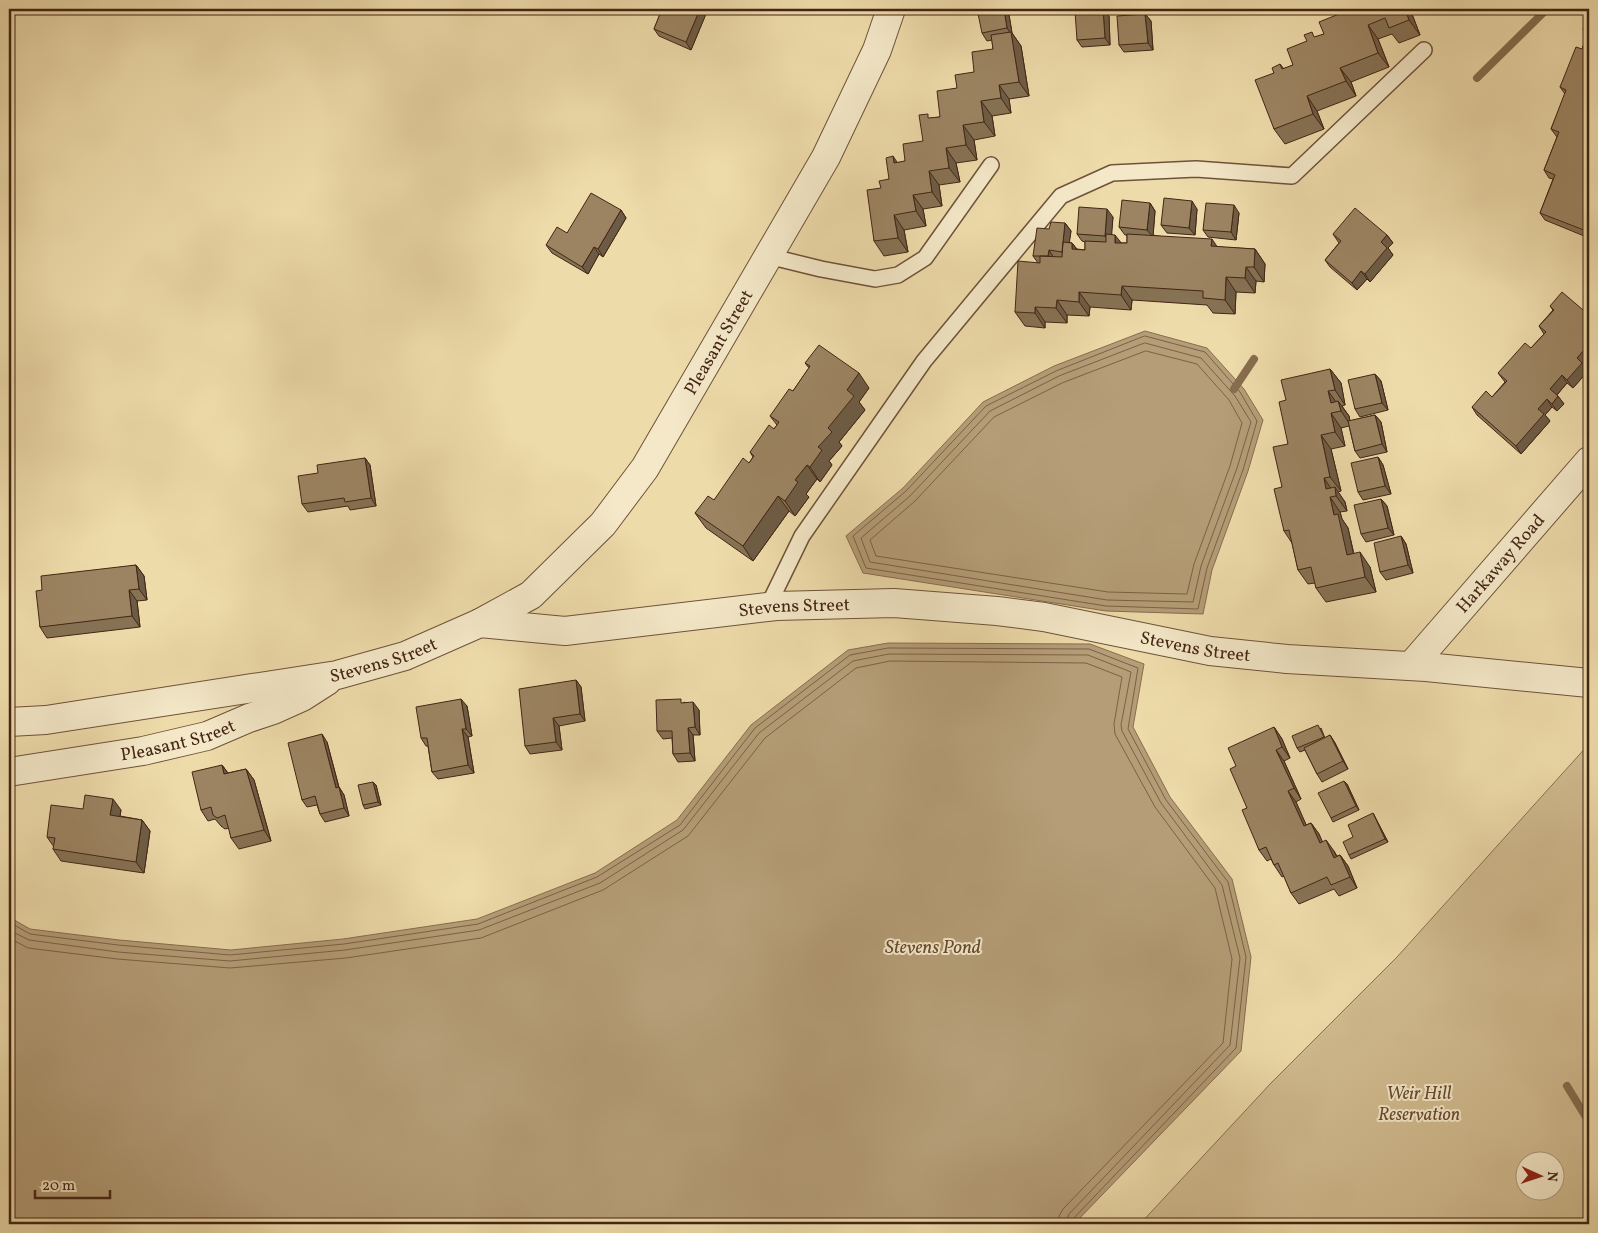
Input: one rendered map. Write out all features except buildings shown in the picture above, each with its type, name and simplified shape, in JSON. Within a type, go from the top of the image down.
[{"type":"street","name":"Pleasant Street","points":[[480,623],[531,594],[603,524],[645,468],[826,157],[877,50],[891,9]]},
{"type":"street","name":"Harkaway Road","points":[[1411,666],[1589,460]]},
{"type":"street","name":"Stevens Street","points":[[9,722],[46,720],[337,675],[405,656],[480,623],[565,631],[776,606],[894,603],[997,611],[1044,617],[1210,652],[1286,659],[1411,666],[1589,683]]},
{"type":"street","name":"Pleasant Street","points":[[9,772],[143,751],[207,736],[302,697],[337,675]]},
{"type":"lane","points":[[767,608],[802,536],[924,361],[1061,196],[1112,173],[1196,169],[1292,176],[1424,50]]},
{"type":"lane","points":[[768,256],[821,270],[875,279],[898,275],[926,258],[991,165]]},
{"type":"green space","name":"Weir Hill Reservation","points":[[1589,744],[1589,1224],[1140,1224],[1271,1083],[1397,957]]},
{"type":"water","points":[[1145,331],[1207,348],[1244,389],[1263,420],[1248,471],[1212,570],[1203,614],[1106,611],[863,573],[846,536],[903,488],[983,402],[1054,366]]},
{"type":"water","name":"Stevens Pond","points":[[888,643],[1090,644],[1144,664],[1133,727],[1170,797],[1232,879],[1251,957],[1241,1051],[1074,1224],[9,1224],[9,917],[30,929],[119,940],[231,950],[343,939],[477,919],[595,873],[677,820],[751,725],[848,650]]},
{"type":"waterway","points":[[1477,78],[1547,9]]},
{"type":"waterway","points":[[1234,389],[1254,359]]},
{"type":"waterway","points":[[1567,1086],[1589,1122]]}]
